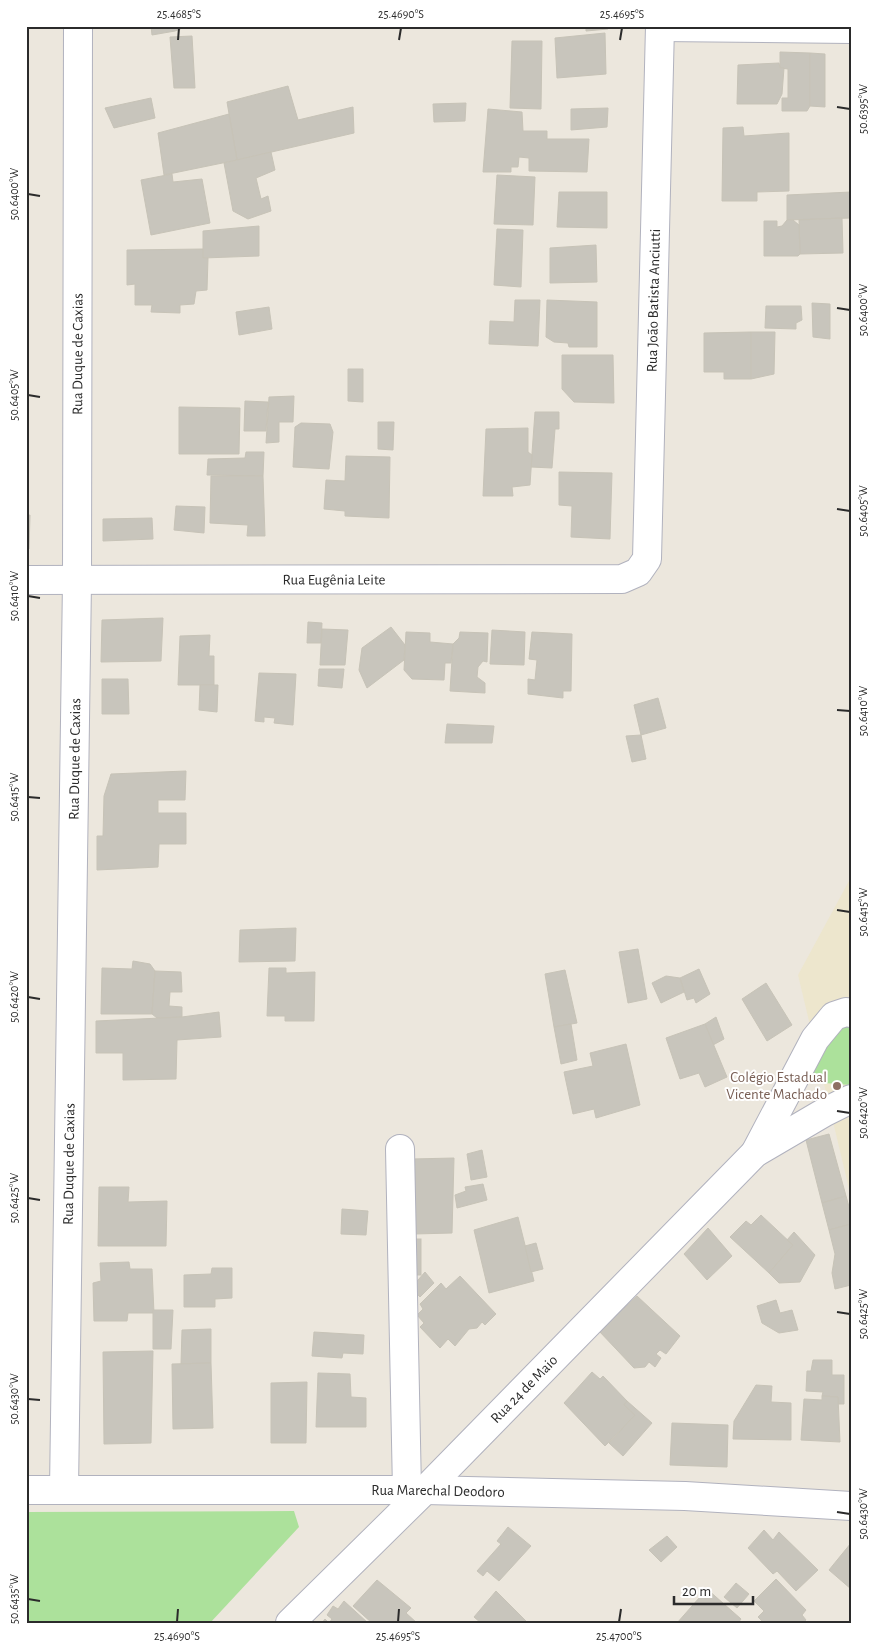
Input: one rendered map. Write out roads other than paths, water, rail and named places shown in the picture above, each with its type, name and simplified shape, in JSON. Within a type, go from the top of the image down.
[{"type":"street","name":"Rua Duque de Caxias","points":[[64,1490],[77,581],[78,26]]},
{"type":"street","points":[[660,27],[851,29]]},
{"type":"street","name":"Rua João Batista Anciutti","points":[[638,572],[647,559],[660,27]]},
{"type":"street","name":"Rua Eugênia Leite","points":[[26,580],[622,579],[638,572]]},
{"type":"street","name":"Rua 24 de Maio","points":[[755,1153],[815,1039],[834,1016],[846,1012],[851,1013]]},
{"type":"street","name":"Rua 24 de Maio","points":[[290,1623],[416,1490],[755,1153],[851,1099]]},
{"type":"street","points":[[400,1149],[416,1490]]},
{"type":"street","name":"Rua Marechal Deodoro","points":[[26,1490],[416,1490],[685,1496],[851,1506]]},
{"type":"place","name":"Colégio Estadual Vicente Machado","points":[[837,1086]]}]
